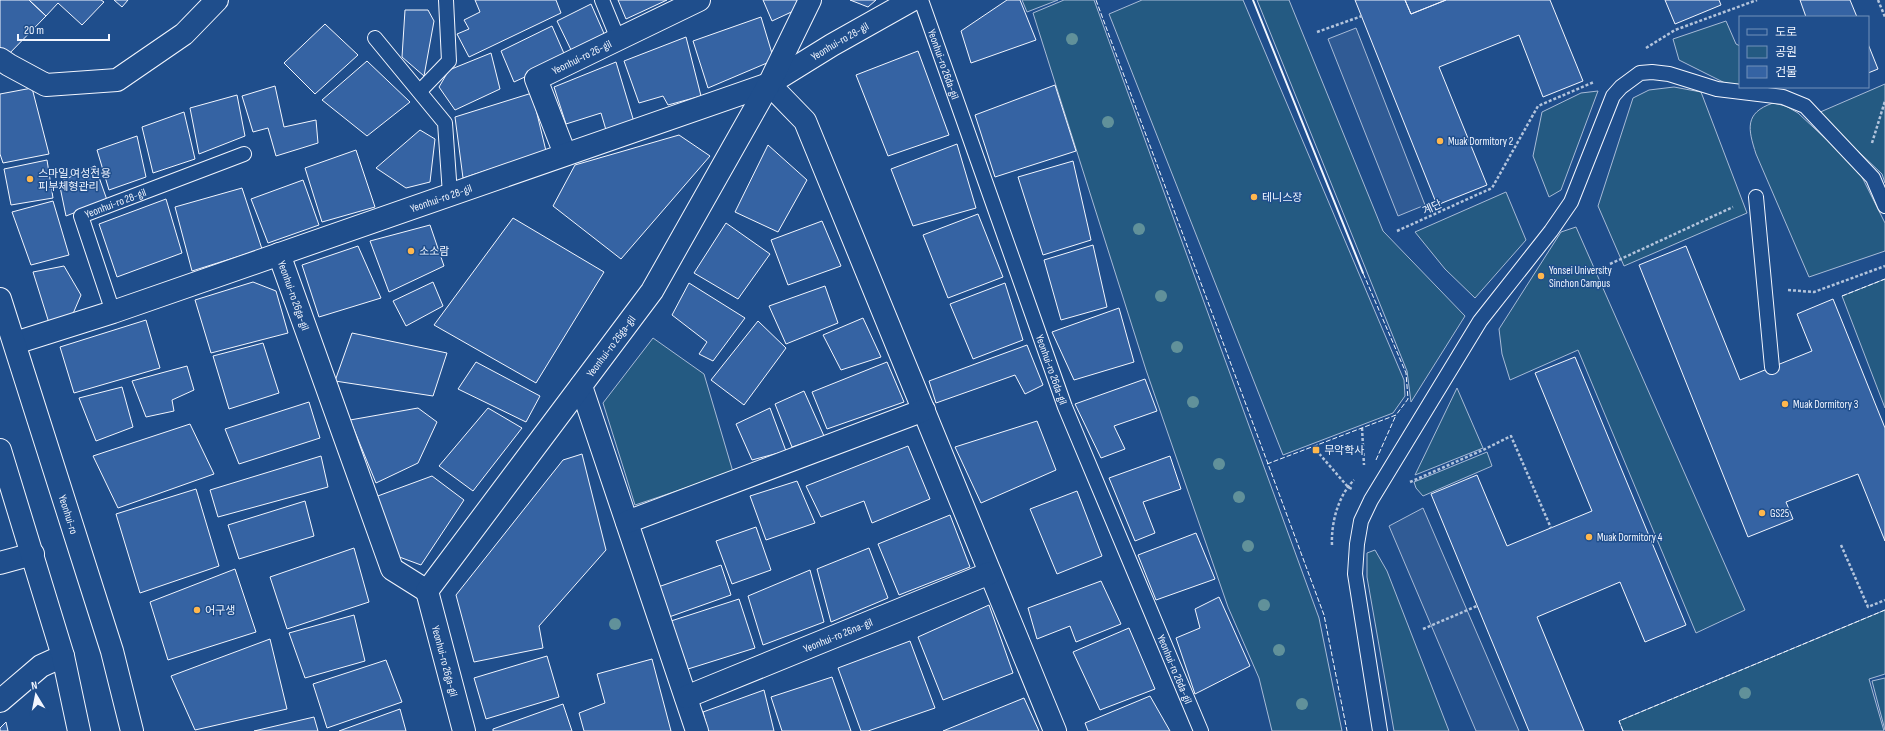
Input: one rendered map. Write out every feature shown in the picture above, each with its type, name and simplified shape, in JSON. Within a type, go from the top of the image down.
[{"type":"street","points":[[0,59],[46,84],[117,80],[184,34],[217,0]]},
{"type":"street","name":"Yeonhui-ro 26-gil","points":[[565,154],[536,79],[699,0]]},
{"type":"street","points":[[810,0],[769,84],[805,121],[1056,731]]},
{"type":"street","name":"Yeonhui-ro 28-gil","points":[[15,343],[113,312],[769,84],[832,44],[912,0]]},
{"type":"street","name":"Yeonhui-ro 26ga-gil","points":[[427,591],[652,291],[769,84]]},
{"type":"street","name":"Yeonhui-ro 26ga-gil","points":[[279,254],[392,569],[427,591],[464,731]]},
{"type":"street","name":"Yeonhui-ro","points":[[0,298],[112,651],[132,731]]},
{"type":"street","points":[[580,386],[697,731]]},
{"type":"street","points":[[627,522],[924,410]]},
{"type":"street","points":[[0,450],[63,656],[79,731]]},
{"type":"street","points":[[0,563],[32,554]]},
{"type":"street","name":"Yeonhui-ro 26na-gil","points":[[686,698],[990,573]]},
{"type":"street","points":[[0,701],[41,666],[63,656]]},
{"type":"lane","points":[[420,91],[449,61],[446,0]]},
{"type":"lane","points":[[602,0],[618,39]]},
{"type":"lane","name":"Yeonhui-ro 26da-gil","points":[[921,0],[1065,407],[1202,731]]},
{"type":"lane","points":[[375,38],[420,91],[444,123],[450,194]]},
{"type":"lane","points":[[1380,731],[1355,574],[1357,544],[1361,521],[1371,500],[1480,321],[1551,231],[1571,202],[1614,96],[1617,92],[1640,73],[1652,72],[1669,74],[1717,89],[1783,97],[1805,106],[1873,178],[1885,206]]},
{"type":"lane","name":"Yeonhui-ro 28-gil","points":[[113,312],[81,216],[244,154]]},
{"type":"lane","points":[[1756,197],[1772,367]]},
{"type":"path","points":[[1675,30],[1757,0]]},
{"type":"path","points":[[1878,0],[1885,16]]},
{"type":"path","points":[[1317,32],[1362,16]]},
{"type":"path","name":"계단","points":[[1397,231],[1492,188],[1538,106],[1589,85]]},
{"type":"path","points":[[1864,169],[1885,101]]},
{"type":"path","points":[[1610,264],[1756,197]]},
{"type":"path","points":[[1814,292],[1885,266]]},
{"type":"path","points":[[1362,428],[1364,470]]},
{"type":"path","points":[[1414,480],[1511,436],[1551,528]]},
{"type":"path","points":[[1316,450],[1348,487],[1359,476]]},
{"type":"path","points":[[1840,545],[1868,607],[1885,600]]},
{"type":"path","points":[[1423,628],[1477,606]]},
{"type":"green space","points":[[1022,0],[1058,0],[1027,12]]},
{"type":"green space","points":[[1064,0],[1094,0],[1319,618],[1342,731],[1272,731],[1259,678],[1228,607],[1146,370],[1033,13]]},
{"type":"green space","name":"테니스장","points":[[1142,0],[1243,0],[1404,380],[1405,396],[1393,413],[1283,455],[1109,14]]},
{"type":"green space","points":[[1257,0],[1289,0],[1383,231],[1465,316],[1411,402],[1407,371]]},
{"type":"green space","points":[[1726,21],[1736,44],[1739,46],[1739,85],[1727,84],[1679,60],[1673,39]]},
{"type":"green space","points":[[1885,84],[1885,183],[1882,174],[1818,113]]},
{"type":"green space","points":[[1674,87],[1701,92],[1747,213],[1624,266],[1598,206],[1633,98],[1649,90]]},
{"type":"green space","points":[[1598,91],[1561,190],[1549,197],[1533,156],[1542,112],[1581,93]]},
{"type":"green space","points":[[1773,103],[1786,106],[1798,113],[1858,169],[1885,223],[1885,251],[1809,277],[1756,154],[1751,137],[1750,130],[1753,117],[1764,107]]},
{"type":"green space","points":[[1506,192],[1526,240],[1475,298],[1445,269],[1415,232]]},
{"type":"green space","points":[[1576,227],[1745,610],[1696,633],[1578,350],[1510,380],[1502,354],[1499,329],[1561,232]]},
{"type":"green space","points":[[1885,279],[1885,408],[1842,296]]},
{"type":"green space","points":[[653,338],[704,374],[733,472],[635,505],[603,403]]},
{"type":"green space","points":[[1457,388],[1483,448],[1415,475]]},
{"type":"green space","points":[[1487,452],[1492,466],[1423,496],[1416,488],[1414,482]]},
{"type":"green space","points":[[1375,550],[1387,571],[1449,731],[1394,731],[1367,577],[1367,553]]},
{"type":"green space","points":[[1885,610],[1885,674],[1869,679],[1884,731],[1623,731],[1619,721]]},
{"type":"green space","points":[[1885,678],[1885,730],[1872,681]]},
{"type":"shaded area","points":[[1356,28],[1425,205],[1398,216],[1328,39]]},
{"type":"shaded area","points":[[1423,508],[1519,731],[1476,731],[1389,526]]},
{"type":"building","points":[[0,0],[29,0],[46,16],[4,59],[0,55]]},
{"type":"building","points":[[29,0],[101,0],[104,2],[82,25],[58,3],[46,16]]},
{"type":"building","points":[[114,0],[128,0],[122,7]]},
{"type":"building","points":[[475,0],[556,0],[561,13],[469,57],[457,34],[469,29],[464,20],[480,12]]},
{"type":"building","points":[[618,0],[667,0],[626,19]]},
{"type":"building","points":[[763,0],[797,0],[800,8],[772,21]]},
{"type":"building","points":[[850,0],[876,0],[868,7]]},
{"type":"building","points":[[1007,0],[1020,0],[1036,40],[971,63],[961,31]]},
{"type":"building","name":"Muak Dormitory 2","points":[[1355,0],[1405,0],[1411,14],[1446,0],[1550,0],[1583,81],[1543,97],[1519,35],[1439,67],[1487,185],[1437,205]]},
{"type":"building","points":[[1405,0],[1446,0],[1411,14]]},
{"type":"building","points":[[1665,0],[1719,0],[1721,5],[1675,24]]},
{"type":"building","points":[[1800,0],[1850,0],[1857,16],[1806,16]]},
{"type":"building","points":[[591,4],[606,38],[573,54],[557,21]]},
{"type":"building","points":[[405,10],[428,10],[434,21],[424,76],[402,57]]},
{"type":"building","points":[[761,17],[774,60],[708,88],[693,41]]},
{"type":"building","points":[[325,24],[358,55],[315,94],[284,63]]},
{"type":"building","points":[[552,26],[566,58],[514,82],[501,51]]},
{"type":"building","points":[[686,37],[701,96],[668,105],[663,96],[639,103],[624,61]]},
{"type":"building","points":[[1869,46],[1878,69],[1869,73]]},
{"type":"building","points":[[918,51],[949,135],[888,156],[856,75]]},
{"type":"building","points":[[491,53],[500,89],[455,110],[439,87],[449,70]]},
{"type":"building","points":[[367,61],[410,102],[367,136],[322,100]]},
{"type":"building","points":[[616,62],[634,122],[606,130],[601,113],[566,124],[554,87]]},
{"type":"building","points":[[1055,85],[1076,151],[995,177],[975,115]]},
{"type":"building","points":[[275,86],[284,127],[316,120],[318,143],[276,156],[268,128],[253,132],[242,96]]},
{"type":"building","points":[[32,88],[49,154],[3,163],[0,154],[0,94]]},
{"type":"building","points":[[532,93],[546,151],[463,178],[455,117]]},
{"type":"building","points":[[237,95],[245,136],[199,154],[190,108]]},
{"type":"building","points":[[184,112],[195,159],[153,173],[142,127]]},
{"type":"building","points":[[420,130],[435,139],[430,182],[406,188],[376,168]]},
{"type":"building","points":[[679,135],[710,156],[621,259],[553,206],[575,165]]},
{"type":"building","points":[[137,136],[146,177],[109,190],[97,150]]},
{"type":"building","points":[[957,144],[976,208],[913,226],[891,169]]},
{"type":"building","points":[[768,145],[807,180],[778,232],[735,212]]},
{"type":"building","points":[[356,150],[375,207],[322,222],[305,168]]},
{"type":"building","points":[[47,160],[53,198],[11,205],[4,169]]},
{"type":"building","points":[[1073,161],[1091,240],[1043,255],[1018,177]]},
{"type":"building","points":[[95,166],[107,200],[66,216],[59,182]]},
{"type":"building","points":[[303,180],[319,225],[268,243],[251,199]]},
{"type":"building","points":[[242,188],[262,249],[192,271],[175,207]]},
{"type":"building","points":[[166,199],[182,253],[117,277],[99,224]]},
{"type":"building","points":[[53,201],[69,255],[31,265],[12,212]]},
{"type":"building","points":[[978,214],[1003,277],[948,298],[923,235]]},
{"type":"building","points":[[513,218],[604,272],[536,383],[434,325]]},
{"type":"building","points":[[822,221],[841,266],[788,285],[771,240]]},
{"type":"building","points":[[726,223],[770,254],[738,299],[694,273]]},
{"type":"building","points":[[430,225],[444,266],[389,292],[370,241]]},
{"type":"building","points":[[1093,245],[1107,307],[1061,320],[1044,260]]},
{"type":"building","points":[[358,246],[381,298],[319,317],[302,265]]},
{"type":"building","name":"Muak Dormitory 3","points":[[1686,246],[1740,380],[1812,351],[1797,314],[1833,299],[1885,428],[1885,541],[1858,474],[1786,502],[1793,519],[1748,537],[1639,265]]},
{"type":"building","points":[[64,266],[81,295],[72,316],[49,323],[33,272]]},
{"type":"building","points":[[253,282],[276,291],[288,333],[211,353],[195,300]]},
{"type":"building","points":[[433,282],[443,306],[406,326],[393,301]]},
{"type":"building","points":[[689,283],[745,318],[713,361],[699,354],[707,342],[672,315]]},
{"type":"building","points":[[1005,283],[1023,340],[973,359],[950,304]]},
{"type":"building","points":[[825,286],[838,323],[786,344],[769,306]]},
{"type":"building","points":[[1119,308],[1134,362],[1074,380],[1052,332]]},
{"type":"building","points":[[863,318],[881,357],[841,370],[823,335]]},
{"type":"building","points":[[146,320],[160,368],[74,393],[60,347]]},
{"type":"building","points":[[758,321],[786,348],[744,405],[711,380]]},
{"type":"building","points":[[352,333],[447,353],[433,396],[335,381]]},
{"type":"building","points":[[263,343],[279,393],[229,409],[213,356]]},
{"type":"building","points":[[1027,345],[1043,385],[1025,394],[1015,375],[936,403],[929,381]]},
{"type":"building","name":"Muak Dormitory 4","points":[[1575,357],[1686,625],[1645,642],[1620,582],[1537,617],[1584,731],[1529,731],[1431,494],[1477,475],[1507,546],[1592,511],[1535,373]]},
{"type":"building","points":[[476,362],[540,396],[526,422],[458,389]]},
{"type":"building","points":[[887,362],[904,402],[827,429],[812,392]]},
{"type":"building","points":[[187,366],[194,390],[172,400],[174,411],[146,417],[132,381]]},
{"type":"building","points":[[1145,379],[1157,411],[1114,426],[1125,449],[1101,458],[1075,404]]},
{"type":"building","points":[[122,387],[133,427],[96,441],[79,398]]},
{"type":"building","points":[[804,391],[824,436],[792,447],[775,404]]},
{"type":"building","points":[[309,402],[320,438],[239,464],[225,429]]},
{"type":"building","points":[[418,408],[437,422],[418,463],[376,483],[350,420]]},
{"type":"building","points":[[488,408],[522,428],[473,491],[439,466]]},
{"type":"building","points":[[770,408],[786,451],[752,460],[736,424]]},
{"type":"building","points":[[1037,421],[1056,470],[981,503],[955,447]]},
{"type":"building","points":[[190,424],[214,474],[118,508],[93,456]]},
{"type":"building","points":[[908,446],[930,499],[872,523],[864,501],[821,517],[806,486]]},
{"type":"building","points":[[582,454],[606,550],[539,626],[543,648],[474,662],[456,595],[563,460]]},
{"type":"building","points":[[321,456],[328,487],[218,517],[210,490]]},
{"type":"building","points":[[1170,456],[1181,489],[1143,502],[1155,533],[1135,541],[1109,478]]},
{"type":"building","points":[[432,476],[464,500],[421,565],[394,555],[375,497]]},
{"type":"building","points":[[797,481],[815,523],[766,540],[750,496]]},
{"type":"building","points":[[196,489],[219,566],[140,593],[116,514]]},
{"type":"building","points":[[1077,491],[1102,556],[1057,574],[1030,509]]},
{"type":"building","points":[[305,501],[314,536],[239,559],[228,525]]},
{"type":"building","points":[[950,515],[970,567],[899,595],[878,544]]},
{"type":"building","points":[[756,527],[771,570],[732,584],[716,541]]},
{"type":"building","points":[[1196,533],[1215,579],[1156,600],[1138,555]]},
{"type":"building","points":[[354,548],[369,602],[287,629],[270,577]]},
{"type":"building","points":[[869,548],[888,598],[831,622],[817,569]]},
{"type":"building","points":[[721,565],[731,595],[669,617],[658,587]]},
{"type":"building","points":[[235,569],[256,632],[168,660],[150,602]]},
{"type":"building","points":[[810,570],[824,622],[763,645],[748,596]]},
{"type":"building","points":[[1101,581],[1121,624],[1076,642],[1070,626],[1037,639],[1028,608]]},
{"type":"building","points":[[1219,597],[1250,666],[1195,694],[1176,638],[1200,628],[1195,609]]},
{"type":"building","points":[[739,599],[755,648],[688,669],[671,621]]},
{"type":"building","points":[[989,605],[1013,673],[943,700],[918,637]]},
{"type":"building","points":[[354,615],[365,661],[305,678],[289,633]]},
{"type":"building","points":[[1129,628],[1155,689],[1100,710],[1073,652]]},
{"type":"building","points":[[270,639],[287,709],[195,730],[171,676]]},
{"type":"building","points":[[910,641],[935,708],[868,731],[861,731],[838,668]]},
{"type":"building","points":[[547,656],[559,697],[486,719],[474,678]]},
{"type":"building","points":[[652,659],[671,731],[584,731],[579,713],[605,703],[597,674]]},
{"type":"building","points":[[386,660],[402,702],[327,728],[313,684]]},
{"type":"building","points":[[832,677],[851,731],[782,731],[771,697]]},
{"type":"building","points":[[764,690],[774,731],[708,731],[703,712]]},
{"type":"building","points":[[1150,696],[1170,731],[1088,731],[1085,723]]},
{"type":"building","points":[[1024,698],[1039,731],[943,731]]},
{"type":"building","points":[[563,704],[572,731],[493,731],[493,729]]},
{"type":"building","points":[[400,709],[406,731],[339,731]]},
{"type":"building","points":[[314,717],[318,731],[254,731]]},
{"type":"building","points":[[6,722],[8,731],[0,731],[0,728]]},
{"type":"fence","points":[[1096,0],[1324,615],[1347,731]]},
{"type":"fence","points":[[1267,464],[1396,415],[1408,399],[1406,373],[1363,273]]},
{"type":"fence","points":[[1842,296],[1885,279]]},
{"type":"fence","points":[[1376,460],[1396,415]]},
{"type":"fence","points":[[1623,731],[1619,721],[1885,610]]},
{"type":"wall","points":[[1253,0],[1363,273]]},
{"type":"place","name":"Muak Dormitory 2","points":[[1440,141]]},
{"type":"place","name":"스마일 여성전용 피부체형관리","points":[[30,179]]},
{"type":"place","name":"테니스장","points":[[1254,197]]},
{"type":"place","name":"소소람","points":[[411,251]]},
{"type":"place","name":"Yonsei University Sinchon Campus","points":[[1541,276]]},
{"type":"place","name":"Muak Dormitory 3","points":[[1785,404]]},
{"type":"place","name":"무악학사","points":[[1316,450]]},
{"type":"place","name":"GS25","points":[[1762,513]]},
{"type":"place","name":"Muak Dormitory 4","points":[[1589,537]]},
{"type":"place","name":"어구생","points":[[197,610]]}]
